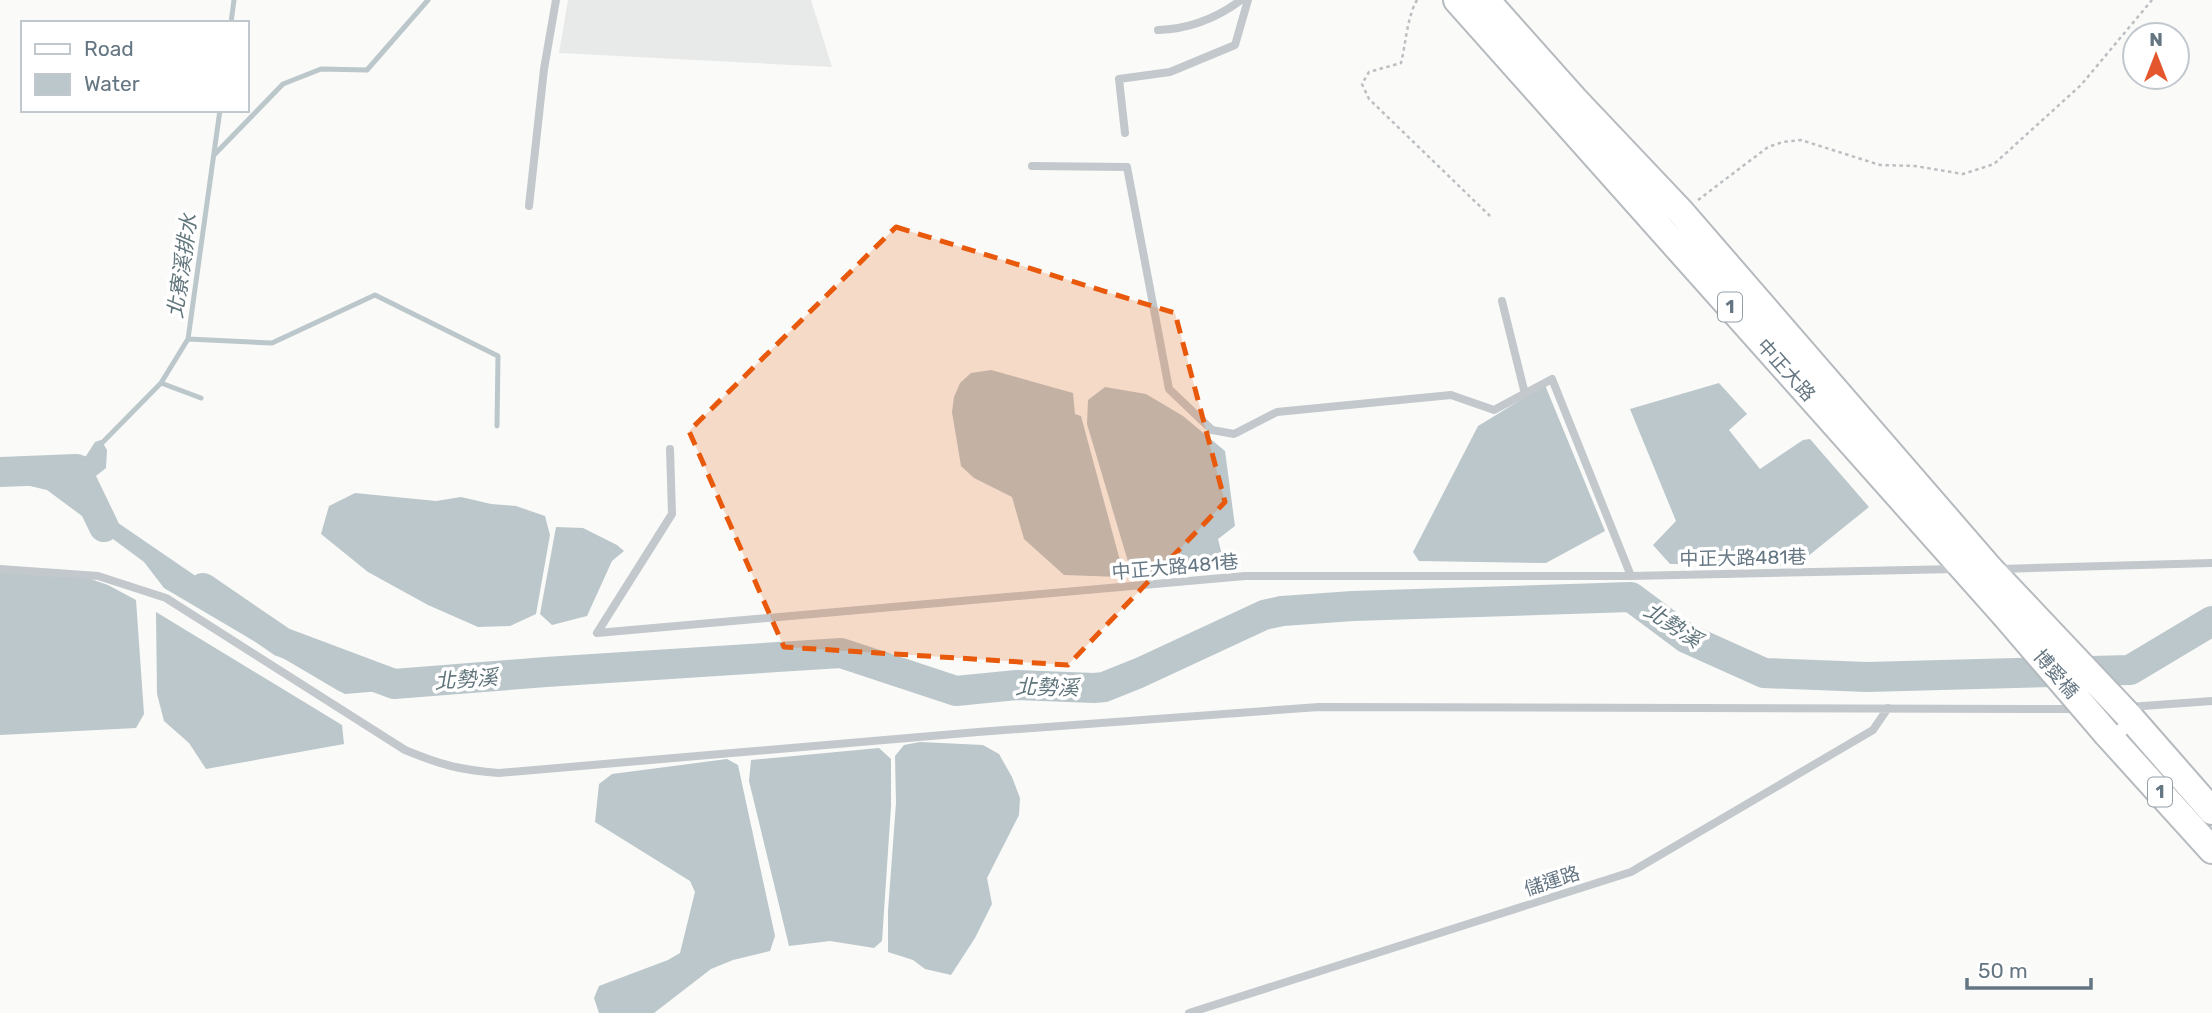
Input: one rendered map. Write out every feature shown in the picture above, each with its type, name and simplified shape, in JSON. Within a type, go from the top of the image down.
[{"type":"main road","name":"中正大路","points":[[1475,4],[1574,99],[1681,212],[1977,569]]},
{"type":"main road","name":"中正大路","points":[[1475,4],[2014,610]]},
{"type":"main road","name":"博愛橋","points":[[2014,610],[2114,719]]},
{"type":"main road","name":"1","points":[[2114,719],[2212,811]]},
{"type":"main road","name":"1","points":[[2114,719],[2212,850]]},
{"type":"lane","points":[[530,206],[544,69],[556,0]]},
{"type":"lane","points":[[1158,30],[1178,29],[1224,12],[1241,0]]},
{"type":"lane","points":[[1125,133],[1119,79],[1171,72],[1235,45],[1248,0]]},
{"type":"lane","points":[[1032,166],[1126,167],[1170,389],[1212,430],[1234,434],[1277,412],[1451,395],[1494,410],[1552,379],[1631,576]]},
{"type":"lane","points":[[1502,301],[1525,394]]},
{"type":"lane","name":"中正大路481巷","points":[[670,449],[672,514],[597,634],[1245,576],[1631,576],[2212,563]]},
{"type":"lane","points":[[0,569],[98,576],[166,598],[405,750],[440,765],[499,773],[978,732],[1319,707],[2094,709]]},
{"type":"lane","points":[[2114,719],[2212,701]]},
{"type":"lane","name":"儲運路","points":[[1189,1013],[1632,872],[1873,730],[1888,708]]},
{"type":"path","points":[[1417,0],[1411,9],[1401,63],[1369,72],[1362,85],[1369,99],[1490,216]]},
{"type":"path","points":[[1681,212],[1768,147],[1783,142],[1801,140],[1880,165],[1915,166],[1963,174],[1994,164],[2081,85],[2152,0]]},
{"type":"highlighted area","points":[[896,227],[1175,313],[1225,502],[1068,665],[784,647],[689,431]]},
{"type":"shaded area","points":[[568,0],[811,0],[832,67],[559,53]]},
{"type":"water","points":[[991,370],[1073,393],[1075,414],[1081,416],[1122,568],[1120,577],[1064,575],[1024,539],[1012,497],[974,478],[961,466],[952,412],[954,397],[960,383],[971,373]]},
{"type":"water","points":[[1719,383],[1747,414],[1729,430],[1760,469],[1803,440],[1810,439],[1869,507],[1797,565],[1670,564],[1653,545],[1676,521],[1630,409]]},
{"type":"water","points":[[1545,385],[1605,531],[1546,563],[1419,561],[1413,552],[1478,426]]},
{"type":"water","points":[[1105,387],[1146,394],[1183,416],[1225,451],[1235,526],[1218,539],[1225,567],[1132,575],[1087,424],[1088,400]]},
{"type":"water","name":"北勢溪","points":[[101,440],[107,450],[106,468],[82,487],[108,516],[200,579],[253,624],[330,674],[362,684],[394,672],[393,690],[345,694],[337,690],[164,588],[144,562],[47,490],[0,484],[0,458],[69,462],[86,456],[95,442]]},
{"type":"water","points":[[355,493],[436,501],[461,497],[516,506],[545,516],[550,535],[536,614],[510,626],[478,627],[428,605],[368,572],[321,534],[329,506]]},
{"type":"water","points":[[556,527],[583,528],[624,551],[612,561],[587,616],[552,625],[540,614]]},
{"type":"water","points":[[0,570],[70,572],[108,585],[136,600],[144,714],[136,728],[0,735]]},
{"type":"water","points":[[156,612],[342,725],[344,744],[206,769],[189,743],[164,721],[157,694]]},
{"type":"water","points":[[920,742],[983,745],[999,754],[1020,798],[1019,815],[987,878],[992,904],[975,938],[951,975],[925,969],[913,960],[888,952],[888,911],[896,803],[895,756],[904,745]]},
{"type":"water","points":[[879,748],[891,759],[891,806],[882,941],[874,948],[830,941],[789,946],[749,781],[751,760]]},
{"type":"water","points":[[727,759],[738,765],[775,936],[770,951],[733,960],[711,969],[654,1013],[599,1013],[594,998],[599,986],[680,953],[695,892],[690,881],[595,822],[599,784],[612,774]]},
{"type":"waterway","name":"北寮溪排水","points":[[231,21],[234,0]]},
{"type":"waterway","points":[[215,154],[283,84],[321,69],[367,70],[428,0]]},
{"type":"waterway","name":"北寮溪排水","points":[[99,446],[161,383],[188,339],[220,112]]},
{"type":"waterway","points":[[188,339],[272,343],[375,295],[498,356],[497,426]]},
{"type":"waterway","points":[[161,383],[201,398]]},
{"type":"waterway","name":"北勢溪","points":[[0,472],[76,469],[104,527]]},
{"type":"waterway","name":"北勢溪","points":[[203,588],[282,642],[394,684],[841,653],[956,691],[1017,685],[1094,688],[1104,687],[1139,673],[1264,615],[1282,611],[1353,606],[1631,597],[1686,638],[1764,673],[1867,677],[2130,670],[2212,621]]}]
